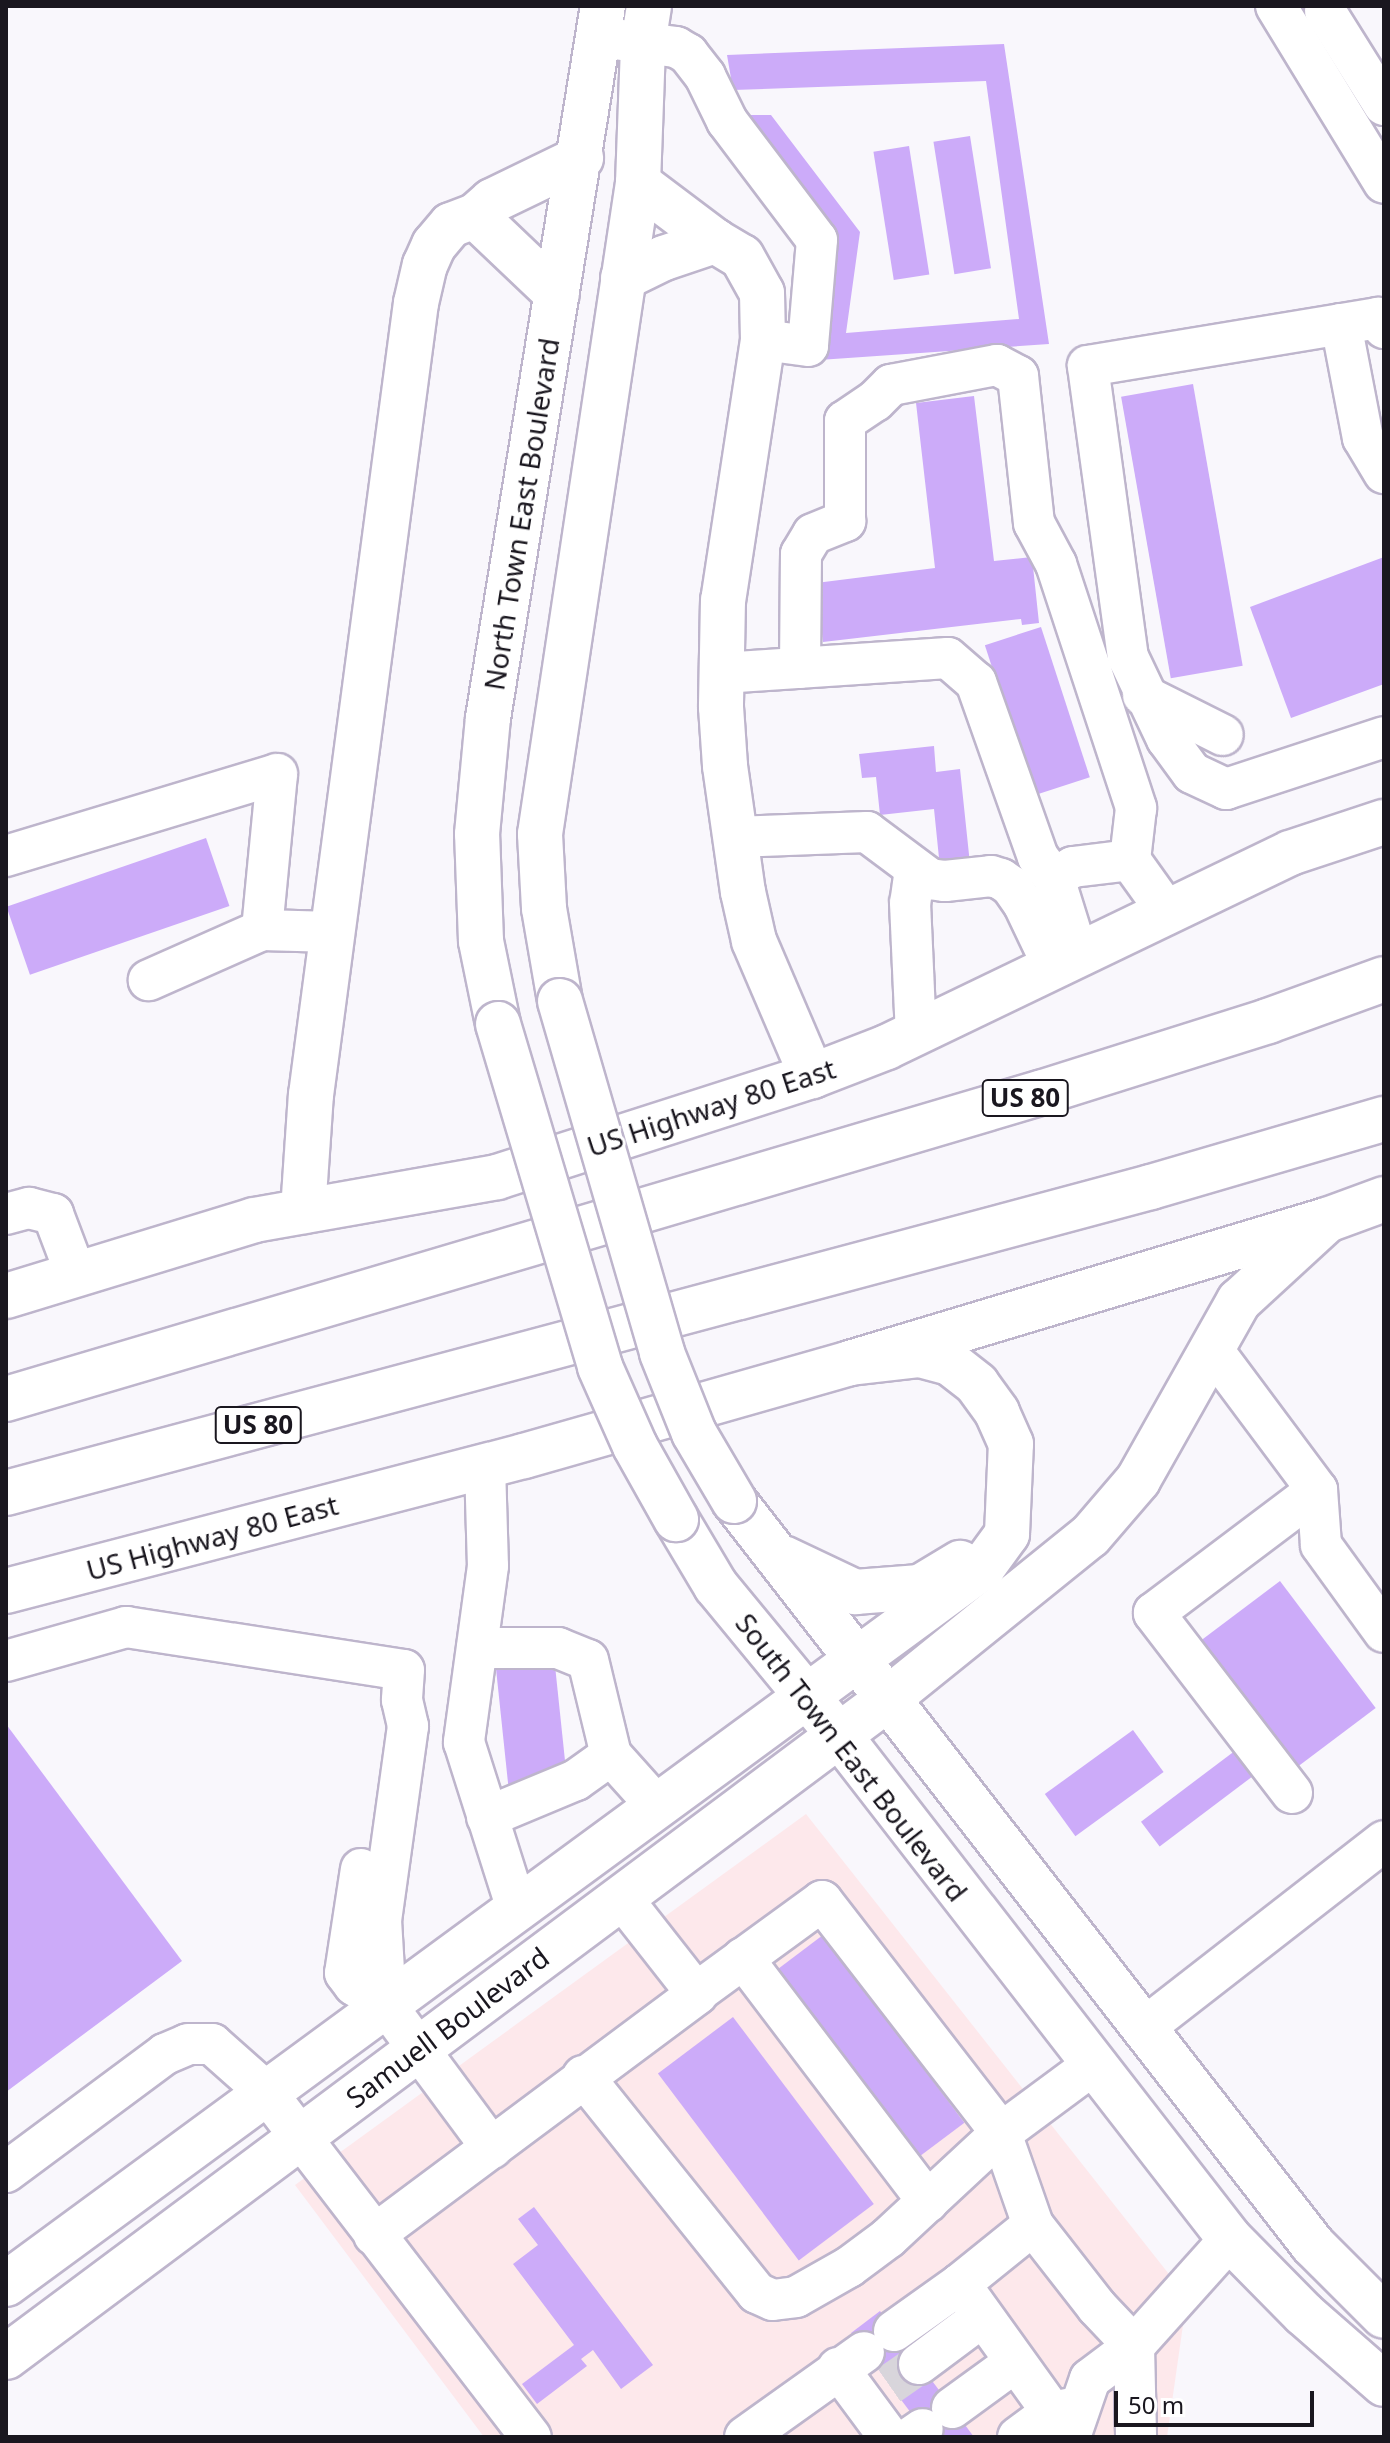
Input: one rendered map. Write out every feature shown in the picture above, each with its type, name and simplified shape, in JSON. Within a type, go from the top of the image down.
[{"type":"main road","name":"North Town East Boulevard","points":[[498,1024],[481,941],[477,834],[488,718],[601,22]]},
{"type":"main road","points":[[646,25],[638,183],[540,834],[544,908],[560,1001],[662,1353],[694,1433],[734,1501],[1313,2245],[1384,2316]]},
{"type":"main road","points":[[303,1211],[311,1095],[416,303],[434,245],[451,225],[475,216],[492,201],[581,158]]},
{"type":"main road","points":[[638,183],[715,241],[742,257],[754,275],[764,311],[763,340],[723,600],[725,766],[754,941],[812,1076]]},
{"type":"main road","points":[[475,216],[557,294]]},
{"type":"main road","points":[[623,278],[664,258],[715,241]]},
{"type":"main road","name":"US Highway 80 East","points":[[6,1296],[254,1220],[497,1177],[812,1076],[916,1033],[1290,853],[1384,822]]},
{"type":"main road","name":"US 80","points":[[6,1399],[1043,1092],[1268,1021],[1384,979]]},
{"type":"main road","name":"South Town East Boulevard","points":[[498,1024],[600,1367],[635,1446],[716,1586],[839,1735],[1230,2239],[1304,2314],[1384,2384]]},
{"type":"main road","name":"US 80","points":[[6,1493],[1151,1187],[1384,1119]]},
{"type":"main road","name":"US Highway 80 East","points":[[6,1591],[485,1466],[850,1363],[1327,1220],[1384,1199]]},
{"type":"main road","name":"Samuell Boulevard","points":[[6,2357],[889,1698],[1090,1536],[1138,1480],[1239,1301],[1327,1220]]},
{"type":"main road","name":"Samuell Boulevard","points":[[6,2284],[983,1567],[1007,1534],[1011,1444],[997,1412],[977,1384],[950,1363],[920,1355],[850,1363]]},
{"type":"main road","points":[[775,1555],[855,1592],[920,1587],[969,1557],[1007,1501]]},
{"type":"main road","points":[[1093,2065],[1144,2028]]},
{"type":"street","points":[[1276,6],[1384,183]]},
{"type":"street","points":[[1325,11],[1384,105]]},
{"type":"street","points":[[601,22],[646,25],[688,54],[705,76],[727,121],[817,240],[808,346],[763,340]]},
{"type":"street","points":[[1384,328],[1378,318],[1088,366],[1128,657],[1143,695],[1167,739],[1192,773],[1226,789],[1384,736]]},
{"type":"street","points":[[1341,324],[1363,438],[1384,473]]},
{"type":"street","points":[[800,668],[801,554],[813,534],[845,521],[845,421],[875,401],[891,385],[997,365],[1018,376],[1034,523],[1056,564],[1136,808],[1130,860],[1168,913]]},
{"type":"street","points":[[722,673],[948,658],[976,682],[1038,857],[1054,878],[1065,960]]},
{"type":"street","points":[[1143,695],[1232,740],[1281,770]]},
{"type":"street","points":[[6,856],[277,774],[262,930]]},
{"type":"street","points":[[735,837],[867,832],[930,879],[945,881],[991,876],[1011,886],[1065,960]]},
{"type":"street","points":[[1054,878],[1073,867],[1130,860]]},
{"type":"street","points":[[915,869],[910,903],[916,1033]]},
{"type":"street","points":[[149,980],[262,930],[333,932]]},
{"type":"street","points":[[6,1214],[29,1208],[53,1214],[76,1275]]},
{"type":"street","points":[[1212,1349],[1317,1490],[1321,1545],[1384,1632]]},
{"type":"street","points":[[485,1466],[488,1566],[464,1742],[517,1909]]},
{"type":"street","points":[[1292,1793],[1154,1613],[1317,1490]]},
{"type":"street","points":[[6,1661],[126,1627],[404,1670],[402,1700],[384,1728],[345,1973],[354,1985],[386,2005],[492,2148]]},
{"type":"street","points":[[477,1648],[558,1648],[588,1660],[611,1755],[657,1806]]},
{"type":"street","points":[[402,1700],[469,1708]]},
{"type":"street","points":[[487,1817],[576,1780],[611,1755]]},
{"type":"street","points":[[1144,2028],[1384,1841]]},
{"type":"street","points":[[621,1897],[696,1993]]},
{"type":"street","points":[[374,2235],[583,2076],[822,1901],[1001,2133],[1033,2225],[1097,2307],[1134,2346],[1136,2437]]},
{"type":"street","points":[[743,1958],[928,2202]]},
{"type":"street","points":[[6,2172],[165,2054],[188,2044],[212,2044],[266,2092],[531,2437]]},
{"type":"street","points":[[583,2076],[757,2293],[773,2300],[796,2297],[821,2285],[888,2238],[1001,2133],[1093,2065]]},
{"type":"street","points":[[745,2437],[960,2284],[1033,2225]]},
{"type":"street","points":[[1018,2437],[1063,2423],[1090,2379],[1134,2346],[1230,2239]]},
{"type":"street","points":[[960,2284],[1063,2423]]},
{"type":"street","points":[[891,2384],[982,2317]]},
{"type":"street","points":[[865,2350],[919,2428],[1015,2362]]},
{"type":"shaded area","points":[[806,1814],[1187,2297],[1167,2437],[484,2437],[295,2185]]},
{"type":"building","points":[[1004,44],[1049,344],[819,360],[834,249],[741,115],[771,115],[860,232],[846,333],[1019,319],[986,81],[733,90],[727,55]]},
{"type":"building","points":[[970,136],[991,268],[954,274],[933,142]]},
{"type":"building","points":[[909,146],[929,274],[894,280],[873,152]]},
{"type":"building","points":[[1193,384],[1243,666],[1171,678],[1121,397]]},
{"type":"building","points":[[974,396],[994,561],[1032,557],[1039,623],[1022,625],[1021,619],[823,642],[816,583],[935,568],[916,403]]},
{"type":"building","points":[[1384,557],[1384,684],[1291,718],[1250,607]]},
{"type":"building","points":[[1041,627],[1090,777],[1034,795],[985,645]]},
{"type":"building","points":[[934,746],[936,772],[960,769],[970,864],[940,868],[934,809],[880,815],[876,777],[862,778],[859,754]]},
{"type":"building","points":[[206,838],[229,906],[30,975],[6,907]]},
{"type":"building","points":[[1280,1581],[1376,1708],[1297,1768],[1201,1641]]},
{"type":"building","points":[[554,1656],[567,1780],[508,1786],[495,1662]]},
{"type":"building","points":[[6,1724],[182,1961],[6,2092]]},
{"type":"building","points":[[1133,1730],[1164,1772],[1075,1836],[1045,1794]]},
{"type":"building","points":[[1240,1747],[1259,1772],[1160,1846],[1141,1822]]},
{"type":"building","points":[[823,1935],[964,2123],[914,2161],[773,1973]]},
{"type":"building","points":[[733,2017],[874,2204],[799,2260],[658,2074]]},
{"type":"building","points":[[534,2207],[653,2365],[621,2389],[593,2350],[581,2359],[587,2366],[537,2404],[522,2384],[574,2345],[513,2264],[538,2245],[518,2219]]},
{"type":"building","points":[[880,2311],[974,2437],[929,2437],[851,2333]]},
{"type":"tunnel","points":[[889,2385],[919,2364]]}]
